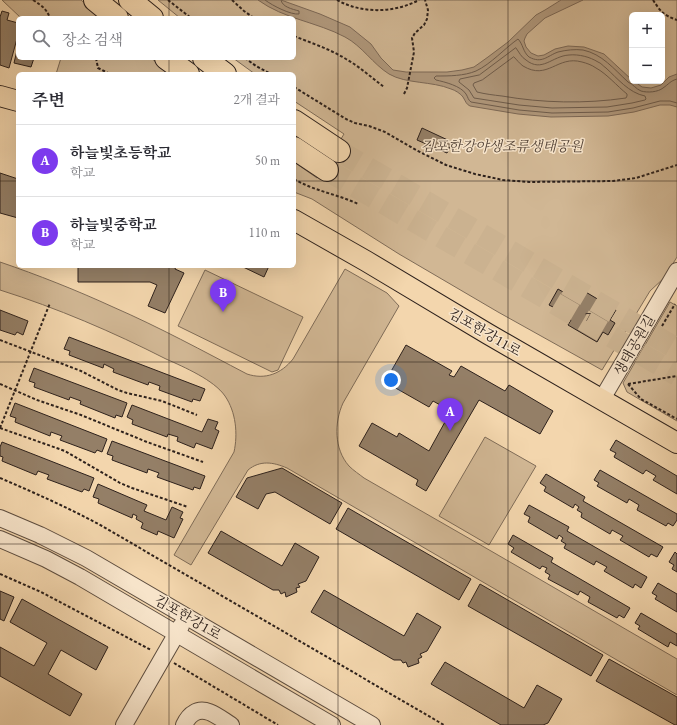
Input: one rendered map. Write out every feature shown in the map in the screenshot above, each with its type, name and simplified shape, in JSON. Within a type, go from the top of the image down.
[{"type":"highway","points":[[94,0],[114,16]]},
{"type":"highway","points":[[130,0],[150,16]]},
{"type":"highway","points":[[169,60],[185,72]]},
{"type":"highway","points":[[207,60],[222,72]]},
{"type":"highway","points":[[296,122],[338,151]]},
{"type":"highway","points":[[296,149],[328,170]]},
{"type":"main road","points":[[0,91],[16,95]]},
{"type":"main road","points":[[0,96],[16,100]]},
{"type":"main road","name":"김포한강11로","points":[[296,216],[603,397],[677,443]]},
{"type":"main road","name":"김포한강11로","points":[[296,221],[488,334],[677,437]]},
{"type":"street","name":"생태공원길","points":[[603,397],[671,294],[677,271]]},
{"type":"street","name":"김포한강1로","points":[[0,518],[40,535],[86,558],[372,725]]},
{"type":"street","name":"김포한강1로","points":[[0,539],[46,559],[80,577],[332,725]]},
{"type":"street","points":[[124,725],[186,617]]},
{"type":"street","points":[[184,725],[193,713],[202,710],[209,712],[231,725]]},
{"type":"path","points":[[33,0],[42,6],[49,16]]},
{"type":"path","points":[[168,0],[188,16]]},
{"type":"path","points":[[232,0],[251,16]]},
{"type":"path","points":[[337,0],[360,9],[374,10],[393,9],[410,5],[419,0]]},
{"type":"path","points":[[404,94],[407,88],[414,52],[412,38],[424,25],[427,19],[428,10],[425,0]]},
{"type":"path","points":[[653,0],[667,17],[677,20]]},
{"type":"path","points":[[296,37],[346,59],[384,87]]},
{"type":"path","points":[[96,60],[98,68],[106,72]]},
{"type":"path","points":[[248,60],[267,72]]},
{"type":"path","points":[[296,88],[346,119],[385,132],[446,165],[476,174],[529,182],[613,181],[636,178],[677,165]]},
{"type":"path","points":[[296,180],[319,190],[349,199],[358,204]]},
{"type":"path","points":[[50,303],[0,428],[65,451],[115,480],[132,488],[188,507]]},
{"type":"path","points":[[0,340],[81,371],[118,390],[162,401],[197,415]]},
{"type":"path","points":[[677,376],[628,384],[641,399],[677,419]]},
{"type":"path","points":[[0,384],[156,446],[203,462]]},
{"type":"path","points":[[0,478],[91,520],[444,725]]},
{"type":"path","points":[[0,574],[41,592],[163,657],[278,725]]},
{"type":"green space","points":[[2,0],[81,0],[100,16],[19,16]]},
{"type":"green space","name":"김포한강야생조류생태공원","points":[[158,0],[677,0],[677,257],[664,278],[650,291],[602,370],[498,312],[399,254],[312,199],[296,193],[296,163],[317,178],[344,134],[296,102],[296,72],[252,72],[236,60],[296,60],[296,16],[178,16]]},
{"type":"green space","points":[[60,60],[154,60],[168,72],[57,72]]},
{"type":"green space","points":[[0,262],[57,283],[99,301],[164,331],[247,374],[254,376],[266,376],[278,372],[293,359],[345,269],[387,293],[399,306],[343,403],[338,419],[338,444],[340,452],[349,466],[364,478],[677,659],[677,695],[287,468],[277,464],[262,463],[248,470],[191,565],[174,555],[234,452],[236,431],[234,416],[229,402],[220,390],[198,374],[126,339],[84,321],[0,290]]},
{"type":"green space","points":[[205,270],[303,317],[278,370],[272,372],[178,326]]},
{"type":"green space","points":[[670,302],[677,306],[677,421],[627,392],[623,383]]},
{"type":"green space","points":[[485,437],[536,466],[489,545],[439,516]]},
{"type":"water","points":[[258,0],[281,0],[350,27],[371,44],[381,58],[393,70],[406,72],[447,72],[474,67],[508,42],[536,15],[561,0],[583,0],[545,18],[527,34],[524,41],[526,47],[531,53],[538,56],[544,55],[555,49],[568,46],[584,47],[604,54],[629,77],[629,84],[638,84],[642,87],[651,88],[665,84],[665,81],[669,77],[677,74],[677,107],[660,105],[634,112],[608,116],[551,117],[518,114],[470,106],[456,91],[444,86],[411,81],[389,74],[357,45],[345,37],[296,18],[296,16],[290,16],[279,12]]},
{"type":"building","points":[[2,11],[9,13],[7,20],[16,22],[16,42],[9,68],[0,65],[0,17]]},
{"type":"building","points":[[16,54],[16,60],[33,60],[31,67],[14,63]]},
{"type":"building","points":[[422,128],[452,142],[447,153],[417,140]]},
{"type":"building","points":[[0,173],[16,178],[16,217],[0,213]]},
{"type":"building","points":[[78,268],[175,268],[184,273],[165,313],[148,306],[157,285],[150,282],[78,282]]},
{"type":"building","points":[[245,268],[268,268],[264,277]]},
{"type":"building","points":[[558,289],[570,296],[572,293],[580,297],[584,291],[616,310],[610,320],[615,323],[608,335],[603,332],[597,342],[568,325],[571,320],[559,314],[561,311],[549,305]]},
{"type":"building","points":[[0,310],[28,321],[23,335],[17,332],[15,335],[0,330]]},
{"type":"building","points":[[69,337],[205,389],[200,401],[193,399],[192,402],[159,390],[160,386],[149,382],[148,385],[113,372],[114,369],[104,364],[103,368],[69,355],[70,351],[64,349]]},
{"type":"building","points":[[406,345],[452,371],[449,375],[454,377],[461,366],[505,391],[509,385],[553,411],[540,434],[479,400],[426,491],[416,485],[418,480],[359,446],[372,423],[397,437],[399,433],[429,451],[451,411],[433,401],[429,407],[385,382]]},
{"type":"building","points":[[34,368],[127,403],[122,417],[116,415],[115,418],[80,404],[81,401],[70,397],[69,400],[34,387],[35,383],[29,381]]},
{"type":"building","points":[[15,403],[107,439],[102,452],[97,450],[95,453],[60,440],[62,436],[51,432],[50,436],[15,422],[16,418],[10,416]]},
{"type":"building","points":[[132,405],[202,432],[208,419],[218,422],[215,429],[219,431],[212,449],[196,443],[194,448],[177,441],[178,437],[168,434],[167,437],[132,424],[133,420],[127,417]]},
{"type":"building","points":[[616,440],[677,476],[677,494],[653,480],[656,476],[646,470],[643,474],[614,457],[616,453],[610,450]]},
{"type":"building","points":[[112,441],[205,476],[200,489],[194,487],[193,490],[157,477],[159,473],[148,469],[147,473],[112,460],[113,456],[107,454]]},
{"type":"building","points":[[2,442],[94,478],[89,491],[84,489],[82,492],[47,479],[49,475],[38,471],[36,475],[2,461],[3,457],[0,456],[0,447]]},
{"type":"building","points":[[282,468],[342,503],[330,524],[275,492],[266,494],[258,509],[236,497],[247,478]]},
{"type":"building","points":[[600,470],[677,514],[677,520],[673,526],[668,523],[666,526],[637,510],[639,505],[629,499],[627,503],[597,486],[599,483],[594,480]]},
{"type":"building","points":[[546,474],[585,497],[583,501],[663,547],[657,557],[651,554],[649,557],[620,540],[623,536],[612,530],[610,534],[581,517],[582,513],[577,510],[579,507],[575,504],[573,508],[544,491],[546,487],[540,483]]},
{"type":"building","points":[[98,484],[147,505],[144,511],[166,520],[172,507],[183,512],[180,518],[183,519],[174,538],[158,531],[157,535],[141,528],[143,523],[136,519],[137,516],[133,514],[132,518],[98,503],[99,499],[93,497]]},
{"type":"building","points":[[529,505],[569,527],[567,531],[647,577],[641,588],[635,584],[633,588],[604,571],[607,567],[596,561],[594,565],[564,548],[566,544],[561,541],[563,538],[559,535],[557,539],[528,522],[530,517],[524,514]]},
{"type":"building","points":[[348,508],[471,579],[459,600],[336,529]]},
{"type":"building","points":[[221,531],[282,566],[295,543],[319,557],[306,581],[298,584],[300,587],[296,588],[297,592],[286,597],[285,592],[281,594],[279,590],[273,590],[208,553]]},
{"type":"building","points":[[513,535],[553,558],[551,562],[630,608],[624,618],[619,615],[617,618],[588,602],[590,597],[580,591],[578,595],[548,579],[550,575],[545,572],[547,568],[542,566],[540,569],[511,552],[514,548],[508,544]]},
{"type":"building","points":[[675,552],[677,554],[677,572],[672,569],[674,565],[669,562]]},
{"type":"building","points":[[658,583],[677,594],[677,612],[655,599],[657,596],[652,593]]},
{"type":"building","points":[[480,584],[603,655],[591,676],[468,606]]},
{"type":"building","points":[[324,590],[404,636],[417,613],[441,627],[427,651],[420,654],[422,657],[418,659],[419,663],[408,667],[406,662],[403,663],[401,660],[394,660],[311,612]]},
{"type":"building","points":[[0,591],[14,597],[4,621],[0,619]]},
{"type":"building","points":[[22,599],[108,647],[96,670],[61,650],[48,674],[82,694],[70,716],[0,676],[0,647],[34,666],[47,643],[10,622]]},
{"type":"building","points":[[641,613],[677,634],[677,646],[670,642],[668,647],[638,629],[640,626],[635,623]]},
{"type":"building","points":[[609,659],[677,697],[677,725],[596,681]]},
{"type":"building","points":[[445,662],[524,708],[537,685],[562,699],[548,723],[543,725],[501,725],[431,684]]},
{"type":"tunnel","points":[[339,151],[677,349]]},
{"type":"tunnel","points":[[327,170],[677,375]]},
{"type":"place","name":"하늘빛중학교","points":[[223,312]]},
{"type":"place","name":"하늘빛초등학교","points":[[450,431]]}]
